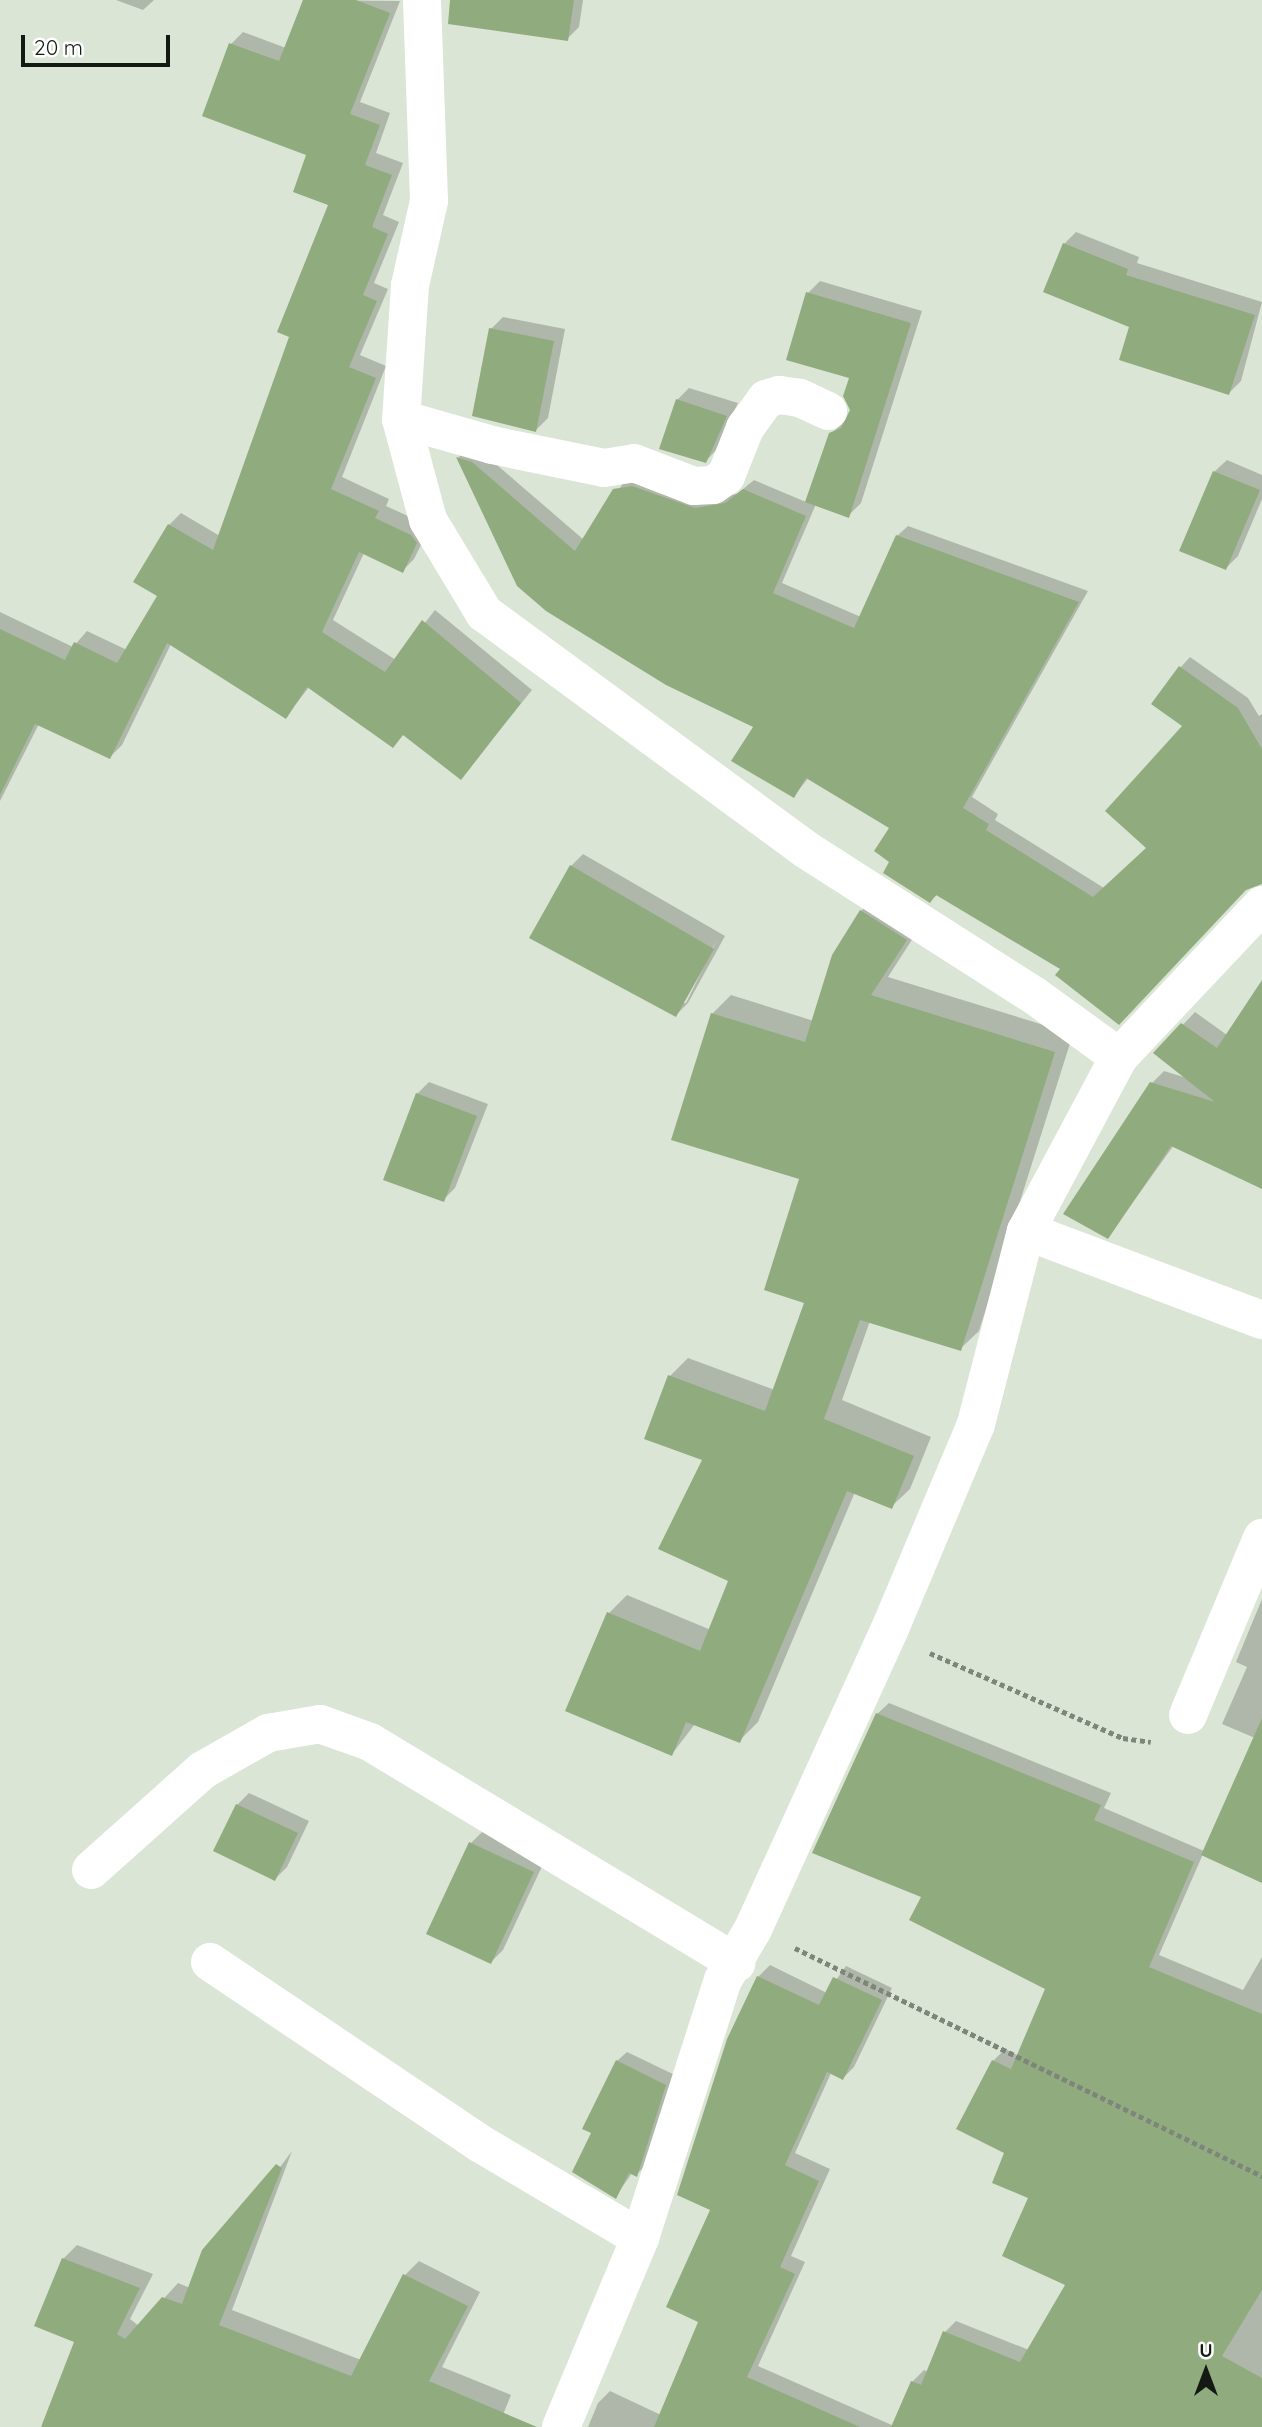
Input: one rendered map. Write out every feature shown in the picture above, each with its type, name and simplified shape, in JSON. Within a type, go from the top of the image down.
[{"type":"street","points":[[422,0],[429,201],[410,285],[401,419],[428,520],[484,613],[805,849],[1035,996],[1119,1057]]},
{"type":"street","points":[[401,419],[492,445],[604,468],[634,463],[694,486],[712,485],[726,476],[745,428],[766,399],[779,395],[800,398],[828,411]]},
{"type":"street","points":[[561,2427],[640,2238],[705,2026],[723,1980],[753,1929],[889,1631],[976,1423],[1026,1231],[1119,1057],[1262,905]]},
{"type":"street","points":[[1026,1231],[1262,1320]]},
{"type":"street","points":[[1188,1715],[1262,1538]]},
{"type":"street","points":[[91,1870],[203,1770],[268,1733],[320,1724],[370,1742],[736,1962]]},
{"type":"street","points":[[210,1962],[481,2144],[640,2238]]},
{"type":"path","points":[[889,1631],[933,1655],[1124,1738],[1161,1741],[1188,1715]]},
{"type":"path","points":[[753,1929],[1262,2176]]},
{"type":"building","points":[[303,0],[356,0],[390,13],[350,114],[380,125],[365,165],[392,175],[372,227],[388,234],[363,295],[377,301],[349,367],[376,378],[331,489],[379,511],[375,518],[411,535],[417,543],[403,573],[359,552],[322,632],[385,672],[422,620],[521,703],[461,780],[403,735],[393,748],[307,687],[286,719],[167,643],[110,759],[35,724],[0,795],[0,629],[65,660],[74,642],[117,663],[157,596],[133,582],[168,524],[213,550],[289,337],[277,332],[328,205],[293,192],[306,155],[202,116],[229,43],[279,61]]},
{"type":"building","points":[[450,0],[574,0],[568,41],[448,24]]},
{"type":"building","points":[[1063,243],[1128,269],[1126,275],[1255,315],[1229,395],[1119,360],[1129,327],[1043,292]]},
{"type":"building","points":[[806,292],[911,323],[849,518],[805,502],[829,433],[841,428],[850,410],[843,396],[849,378],[786,360]]},
{"type":"building","points":[[489,328],[554,341],[536,432],[472,416]]},
{"type":"building","points":[[676,399],[727,416],[706,463],[659,449]]},
{"type":"building","points":[[456,457],[472,462],[575,551],[613,489],[632,486],[695,508],[725,503],[743,489],[806,516],[773,593],[854,628],[896,535],[1079,602],[963,808],[989,824],[986,830],[1093,897],[1146,848],[1105,811],[1182,726],[1151,704],[1179,666],[1238,708],[1262,749],[1262,884],[1246,890],[1119,1025],[1055,975],[1060,969],[936,895],[930,903],[883,873],[889,862],[874,851],[889,828],[806,778],[794,798],[731,761],[753,727],[666,685],[546,611],[517,586]]},
{"type":"building","points":[[1213,471],[1260,490],[1226,570],[1179,551]]},
{"type":"building","points":[[570,865],[714,949],[676,1017],[529,938]]},
{"type":"building","points":[[860,910],[907,940],[871,995],[1055,1052],[961,1351],[860,1320],[824,1419],[914,1456],[892,1509],[847,1491],[740,1743],[686,1722],[672,1756],[565,1711],[607,1612],[700,1651],[728,1581],[658,1549],[702,1460],[644,1439],[668,1375],[765,1411],[804,1303],[764,1290],[799,1179],[671,1140],[711,1013],[805,1042],[832,955]]},
{"type":"building","points":[[1262,980],[1262,1189],[1171,1146],[1108,1239],[1063,1214],[1150,1082],[1215,1102],[1153,1053],[1181,1023],[1217,1048]]},
{"type":"building","points":[[416,1093],[477,1116],[444,1202],[383,1180]]},
{"type":"building","points":[[876,1713],[1101,1805],[1094,1820],[1194,1862],[1149,1967],[1262,2014],[1262,2290],[1222,2356],[1262,2378],[1262,2427],[891,2427],[911,2381],[921,2385],[943,2331],[1020,2362],[1065,2285],[1002,2256],[1028,2198],[992,2183],[1004,2153],[956,2129],[992,2060],[1011,2069],[1045,1989],[909,1920],[921,1897],[812,1853]]},
{"type":"building","points":[[1262,1718],[1262,1883],[1201,1855]]},
{"type":"building","points":[[236,1804],[298,1833],[275,1881],[213,1851]]},
{"type":"building","points":[[469,1842],[534,1872],[491,1964],[426,1934]]},
{"type":"building","points":[[757,1976],[819,2005],[833,1977],[882,2000],[843,2080],[827,2072],[785,2165],[819,2181],[780,2267],[795,2274],[747,2377],[860,2427],[654,2427],[698,2322],[666,2307],[710,2210],[677,2195],[727,2039]]},
{"type":"building","points":[[616,2060],[666,2085],[637,2177],[629,2173],[616,2199],[572,2172],[591,2133],[582,2129]]},
{"type":"building","points":[[276,2164],[282,2168],[219,2325],[351,2376],[403,2274],[468,2306],[429,2381],[537,2427],[41,2427],[74,2342],[34,2326],[62,2258],[140,2288],[117,2334],[125,2339],[162,2297],[182,2304],[202,2250]]}]
